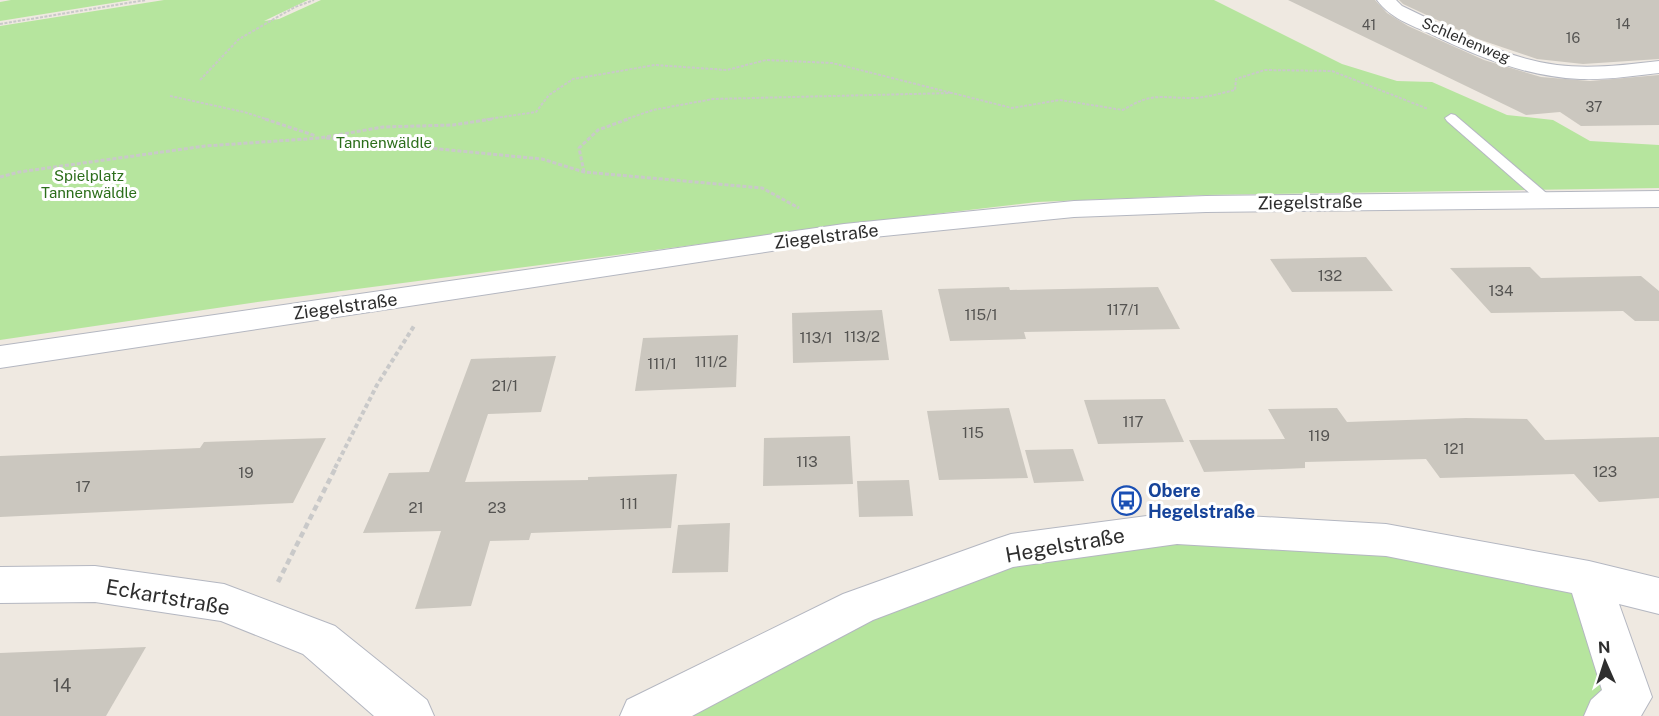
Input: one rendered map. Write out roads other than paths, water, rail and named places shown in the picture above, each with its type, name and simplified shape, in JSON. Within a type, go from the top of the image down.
[{"type":"main road","name":"Schlehenweg","points":[[1386,0],[1395,10],[1487,53],[1537,68],[1580,73],[1617,72],[1659,66]]},
{"type":"main road","name":"Ziegelstraße","points":[[0,357],[844,232],[1074,209],[1206,204],[1659,199]]},
{"type":"main road","name":"Hegelstraße","points":[[644,716],[858,607],[1011,551],[1177,528],[1386,540],[1589,579],[1659,596]]},
{"type":"main road","points":[[1589,579],[1628,697],[1608,716]]},
{"type":"main road","name":"Eckartstraße","points":[[0,585],[95,584],[224,603],[319,639],[410,716]]},
{"type":"lane","points":[[1451,118],[1546,200]]},
{"type":"place","name":"Obere Hegelstraße","points":[[1127,500]]},
{"type":"park label","name":"Tannenwäldle","points":[[384,142]]},
{"type":"park label","name":"Spielplatz Tannenwäldle","points":[[89,184]]}]
